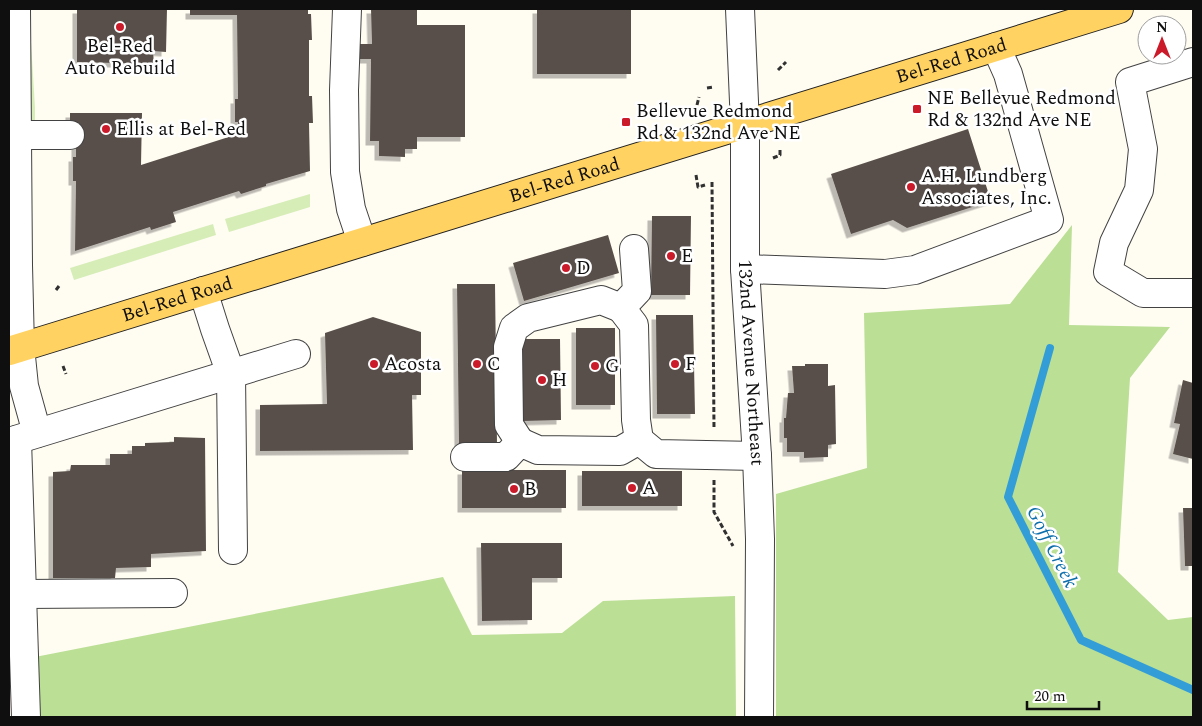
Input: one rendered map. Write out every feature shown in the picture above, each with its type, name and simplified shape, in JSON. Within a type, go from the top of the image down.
[{"type":"main road","name":"Bel-Red Road","points":[[14,349],[1119,9]]},
{"type":"street","points":[[16,9],[14,349],[24,386],[21,438],[26,717]]},
{"type":"street","points":[[347,9],[344,82],[346,172],[352,209],[362,242]]},
{"type":"street","name":"132nd Avenue Northeast","points":[[740,9],[745,125],[745,269],[757,456],[760,539],[759,717]]},
{"type":"street","points":[[745,269],[885,274],[915,270],[1049,220],[1008,74],[996,47]]},
{"type":"street","points":[[1193,62],[1130,82],[1143,149],[1138,190],[1114,243],[1108,272],[1143,293],[1193,293]]},
{"type":"street","points":[[14,117],[70,135]]},
{"type":"street","points":[[621,308],[637,291],[634,249]]},
{"type":"street","points":[[203,291],[231,374],[233,550]]},
{"type":"street","points":[[639,440],[620,451],[538,450],[520,442],[509,425],[508,348],[514,328],[528,318],[600,300],[621,308],[634,325],[636,420],[639,440],[656,454],[757,456]]},
{"type":"street","points":[[21,438],[296,354]]},
{"type":"street","points":[[465,457],[506,457],[520,442]]},
{"type":"street","points":[[23,594],[173,593]]},
{"type":"path","points":[[778,70],[786,62]]},
{"type":"path","points":[[707,88],[713,87]]},
{"type":"path","points":[[697,105],[700,97]]},
{"type":"path","points":[[773,158],[780,155],[780,148]]},
{"type":"path","points":[[696,175],[698,187],[705,185]]},
{"type":"path","points":[[712,182],[714,512],[735,549]]},
{"type":"path","points":[[56,290],[60,286]]},
{"type":"path","points":[[63,366],[66,374]]},
{"type":"green space","points":[[26,9],[29,9],[35,127],[32,122]]},
{"type":"green space","points":[[310,194],[310,207],[229,232],[225,219]]},
{"type":"green space","points":[[213,224],[216,235],[74,280],[70,268]]},
{"type":"green space","points":[[1072,225],[1069,325],[1170,327],[1130,378],[1118,572],[1168,620],[1193,617],[1193,717],[776,717],[776,494],[867,468],[864,313],[1010,304]]},
{"type":"green space","points":[[443,577],[472,635],[562,633],[603,601],[735,596],[736,717],[38,717],[35,657]]},
{"type":"building","points":[[77,9],[167,9],[166,52],[153,51],[154,64],[77,62]]},
{"type":"building","name":"Ellis at Bel-Red","points":[[190,9],[308,9],[308,14],[311,14],[312,40],[309,40],[309,96],[312,96],[313,123],[309,123],[310,171],[266,184],[266,186],[241,194],[239,191],[173,212],[176,222],[151,230],[150,227],[75,251],[76,181],[73,181],[73,157],[76,157],[76,145],[70,145],[70,113],[142,113],[141,165],[238,134],[238,122],[235,122],[235,99],[238,99],[237,15],[190,15]]},
{"type":"building","points":[[371,9],[417,9],[417,25],[465,25],[465,137],[417,137],[417,149],[405,149],[405,157],[379,156],[379,141],[370,141],[371,59],[349,59],[349,44],[372,44]]},
{"type":"building","points":[[537,9],[631,9],[631,74],[537,74]]},
{"type":"building","name":"A.H. Lundberg Associates, Inc.","points":[[968,129],[991,201],[907,228],[893,220],[851,234],[831,174]]},
{"type":"building","name":"E","points":[[652,216],[691,216],[690,295],[651,295]]},
{"type":"building","name":"D","points":[[608,235],[619,273],[524,301],[513,263]]},
{"type":"building","name":"C","points":[[457,284],[495,284],[497,444],[459,445]]},
{"type":"building","name":"F","points":[[656,315],[693,315],[695,414],[657,414]]},
{"type":"building","name":"Acosta","points":[[373,317],[421,332],[421,395],[412,395],[413,450],[260,451],[260,405],[327,404],[325,333]]},
{"type":"building","name":"G","points":[[576,328],[615,328],[615,405],[576,405]]},
{"type":"building","name":"H","points":[[522,339],[560,339],[561,420],[523,421]]},
{"type":"building","points":[[805,364],[828,364],[828,386],[835,385],[836,444],[828,445],[828,457],[804,458],[804,452],[787,452],[787,438],[784,438],[784,418],[786,418],[788,393],[794,393],[792,366],[805,366]]},
{"type":"building","points":[[1183,380],[1193,383],[1193,459],[1173,454],[1180,424],[1174,423]]},
{"type":"building","points":[[174,437],[205,438],[206,551],[151,554],[151,567],[116,568],[115,578],[53,578],[53,472],[70,471],[71,465],[110,465],[110,454],[132,454],[132,446],[145,446],[145,443],[174,442]]},
{"type":"building","name":"B","points":[[462,470],[566,470],[566,508],[462,508]]},
{"type":"building","name":"A","points":[[582,471],[682,471],[682,506],[582,506]]},
{"type":"building","points":[[1183,508],[1193,508],[1193,566],[1185,566]]},
{"type":"building","points":[[481,543],[562,543],[562,578],[532,578],[532,620],[482,621]]},
{"type":"waterway","name":"Goff Creek","points":[[1050,348],[1008,497],[1081,640],[1193,690]]},
{"type":"place","name":"Bel-Red Auto Rebuild","points":[[120,27]]},
{"type":"place","name":"NE Bellevue Redmond Rd & 132nd Ave NE","points":[[917,109]]},
{"type":"place","name":"Bellevue Redmond Rd & 132nd Ave NE","points":[[626,122]]},
{"type":"place","name":"Ellis at Bel-Red","points":[[106,129]]},
{"type":"place","name":"A.H. Lundberg Associates, Inc.","points":[[911,187]]},
{"type":"place","name":"E","points":[[671,256]]},
{"type":"place","name":"D","points":[[566,268]]},
{"type":"place","name":"Acosta","points":[[374,364]]},
{"type":"place","name":"C","points":[[477,364]]},
{"type":"place","name":"F","points":[[675,364]]},
{"type":"place","name":"G","points":[[595,366]]},
{"type":"place","name":"H","points":[[542,380]]},
{"type":"place","name":"A","points":[[632,488]]},
{"type":"place","name":"B","points":[[514,489]]}]
